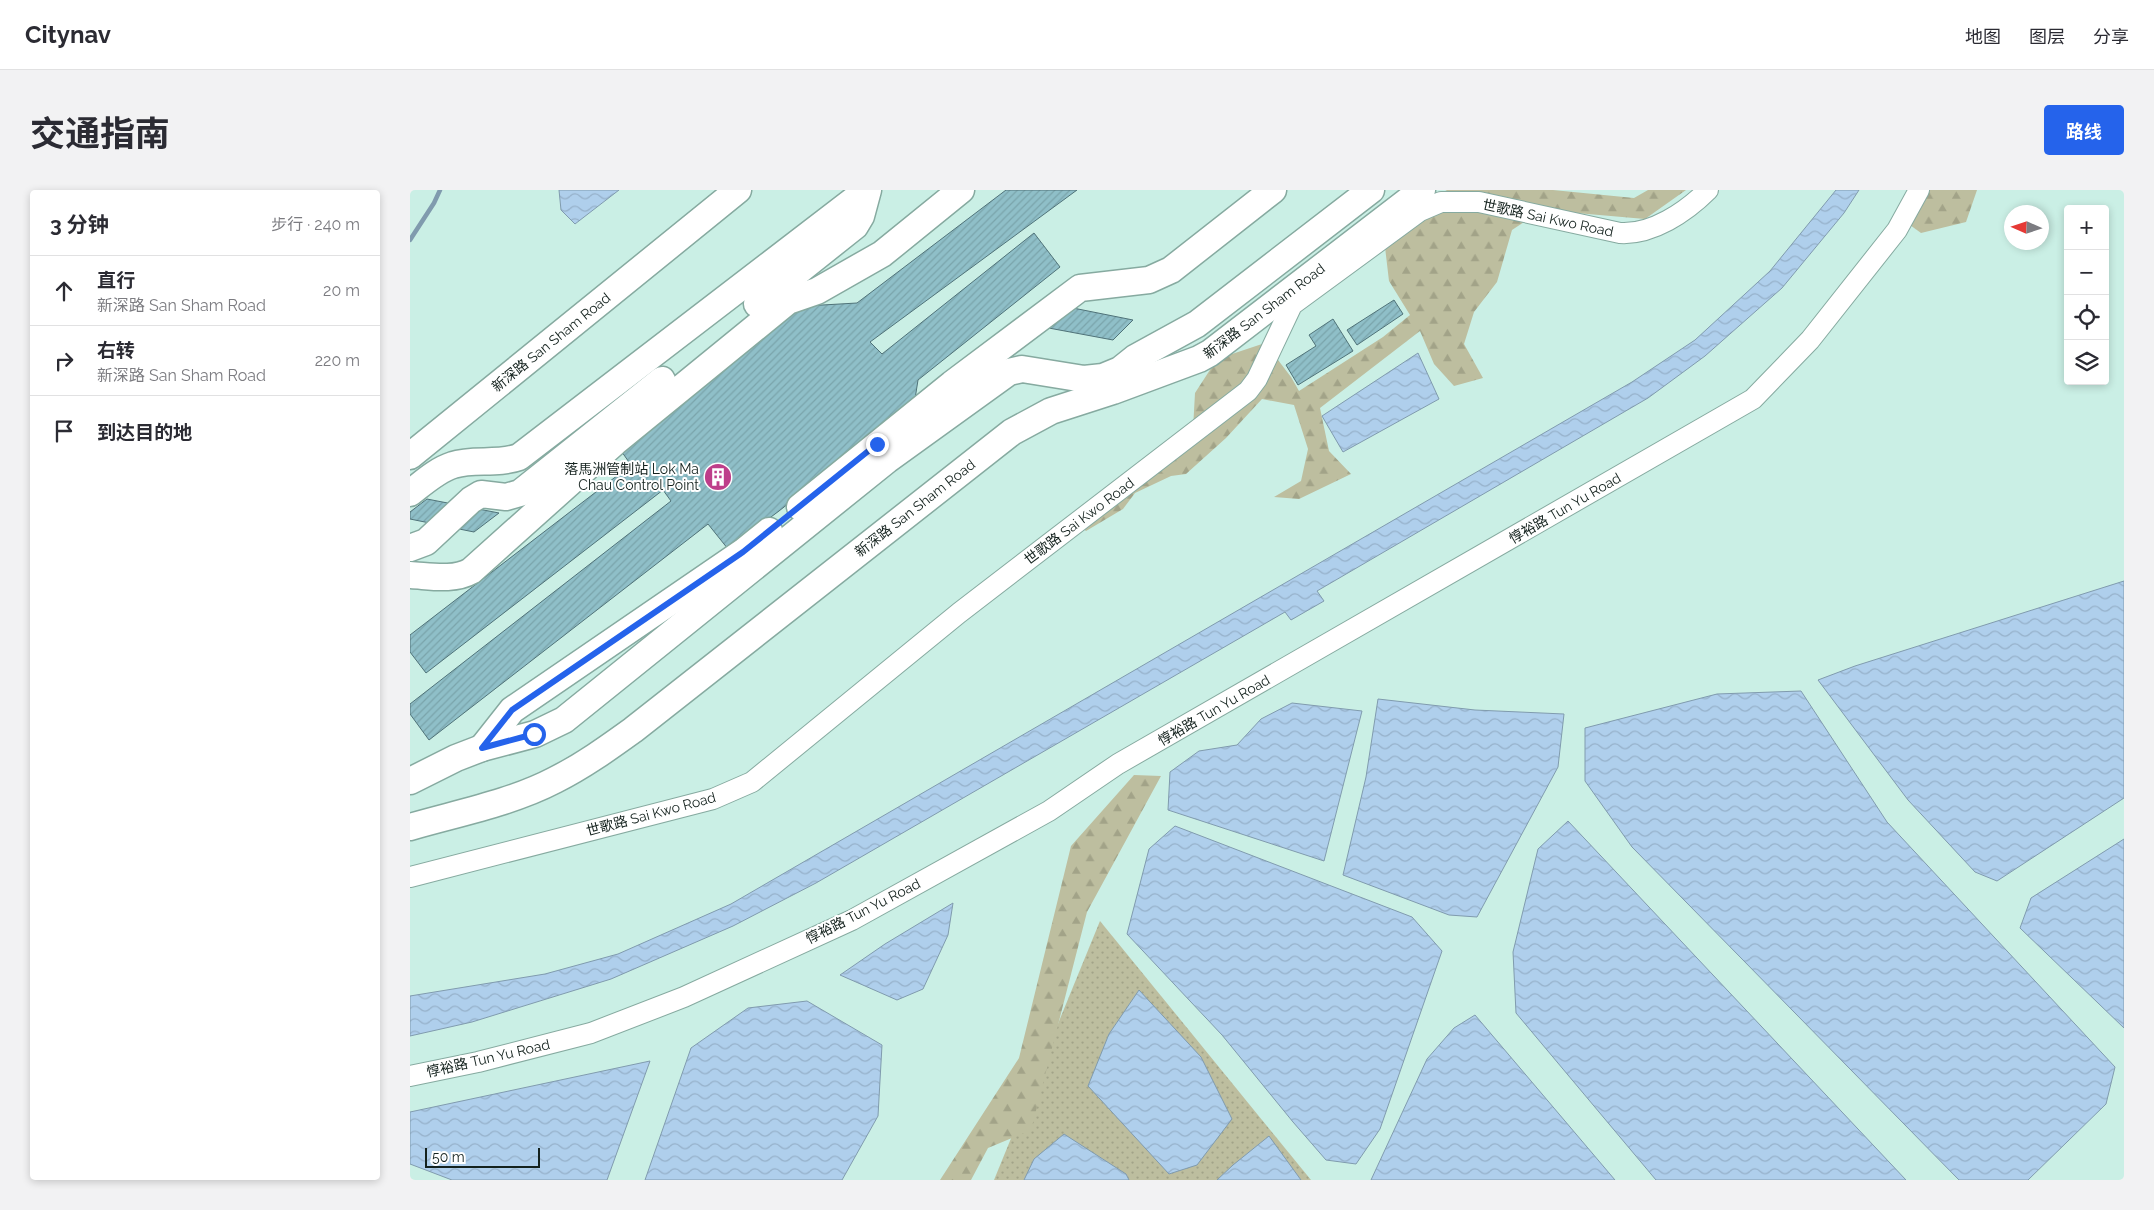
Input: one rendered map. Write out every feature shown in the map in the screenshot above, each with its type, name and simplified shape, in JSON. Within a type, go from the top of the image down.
[{"type":"main road","name":"新深路 San Sham Road","points":[[410,456],[738,190]]},
{"type":"main road","points":[[410,493],[441,470],[454,464],[507,462],[519,458],[867,190]]},
{"type":"main road","points":[[410,548],[426,542],[471,500],[481,494],[506,497],[520,493],[855,226],[861,216],[867,190]]},
{"type":"main road","points":[[410,574],[451,577],[463,575],[471,571],[615,442],[788,301],[817,291],[882,254],[961,190]]},
{"type":"main road","points":[[482,748],[512,710],[743,552],[952,384],[1080,288],[1149,280],[1171,270],[1273,190]]},
{"type":"main road","points":[[410,781],[456,758],[482,748],[534,734],[564,720],[887,460],[1009,372],[1022,369],[1084,379],[1103,377],[1120,370],[1134,358],[1197,324],[1370,190]]},
{"type":"main road","name":"新深路 San Sham Road","points":[[410,827],[510,798],[554,780],[586,762],[633,730],[1012,432],[1050,411],[1114,391],[1199,359],[1210,353],[1422,190]]},
{"type":"street","name":"世歌路 Sai Kwo Road","points":[[410,877],[712,799],[752,782],[959,613],[1248,391],[1257,379],[1292,305],[1420,211],[1441,202],[1479,202],[1631,234],[1662,224],[1708,190]]},
{"type":"street","name":"惇裕路 Tun Yu Road","points":[[410,1076],[478,1062],[591,1033],[684,998],[852,920],[1049,811],[1118,764],[1753,399],[1810,340],[1897,230],[1919,190]]},
{"type":"green space","points":[[1447,190],[1553,190],[1634,198],[1648,190],[1686,190],[1645,219],[1542,210],[1512,230],[1497,282],[1474,312],[1464,344],[1483,378],[1454,386],[1434,364],[1420,331],[1320,408],[1329,451],[1351,474],[1299,499],[1274,497],[1301,481],[1308,449],[1294,405],[1262,399],[1226,438],[1186,474],[1171,476],[1135,493],[1123,509],[1086,531],[1073,520],[1193,429],[1195,393],[1217,359],[1265,343],[1291,377],[1299,391],[1383,337],[1410,315],[1389,281],[1385,247],[1433,198]]},
{"type":"green space","points":[[1919,190],[1977,190],[1966,222],[1921,233],[1903,220]]},
{"type":"green space","points":[[1134,775],[1161,776],[1087,912],[1031,1130],[988,1148],[971,1180],[940,1180],[1019,1058],[1071,846]]},
{"type":"green space","points":[[1100,921],[1311,1180],[994,1180]]},
{"type":"water","points":[[559,190],[619,190],[575,224],[561,210]]},
{"type":"water","points":[[1836,190],[1859,190],[1844,213],[1782,288],[1705,356],[1648,398],[1317,591],[1324,601],[1291,620],[1285,612],[816,883],[733,926],[611,979],[472,1022],[410,1036],[410,996],[545,974],[618,954],[731,904],[1632,382],[1695,340],[1770,271]]},
{"type":"water","points":[[1418,353],[1439,399],[1343,452],[1322,416]]},
{"type":"water","points":[[2124,581],[2124,798],[1997,881],[1975,872],[1908,800],[1818,680],[1855,666]]},
{"type":"water","points":[[1801,691],[1887,822],[2115,1067],[2106,1104],[2028,1180],[1959,1180],[1632,847],[1585,781],[1585,728],[1717,694]]},
{"type":"water","points":[[1378,699],[1475,710],[1564,714],[1558,767],[1477,917],[1449,915],[1343,875],[1366,777]]},
{"type":"water","points":[[1292,703],[1362,711],[1324,861],[1168,810],[1170,772],[1199,751],[1237,745],[1261,719]]},
{"type":"water","points":[[1568,821],[1906,1180],[1656,1180],[1516,1013],[1513,952],[1538,849]]},
{"type":"water","points":[[1175,826],[1412,917],[1442,951],[1380,1129],[1356,1164],[1326,1160],[1222,1035],[1127,934],[1149,849]]},
{"type":"water","points":[[2124,839],[2124,1028],[2020,928],[2031,898]]},
{"type":"water","points":[[953,903],[948,935],[923,989],[897,1000],[840,975],[885,944]]},
{"type":"water","points":[[1139,990],[1201,1057],[1232,1119],[1197,1165],[1169,1174],[1088,1086],[1109,1034]]},
{"type":"water","points":[[807,1001],[882,1045],[878,1116],[842,1180],[645,1180],[691,1048],[748,1008]]},
{"type":"water","points":[[1475,1015],[1615,1180],[1371,1180],[1427,1059],[1454,1028]]},
{"type":"water","points":[[650,1061],[607,1180],[452,1180],[410,1164],[410,1112]]},
{"type":"water","points":[[1064,1134],[1126,1174],[1129,1180],[1024,1180],[1034,1159]]},
{"type":"water","points":[[1269,1136],[1301,1180],[1217,1180],[1233,1165]]},
{"type":"building","name":"落馬洲管制站 Lok Ma Chau Control Point","points":[[1006,190],[1077,190],[870,342],[882,354],[1034,233],[1060,267],[918,380],[915,399],[779,511],[728,549],[708,524],[429,740],[410,714],[410,704],[671,501],[663,490],[426,673],[410,652],[410,635],[631,465],[617,445],[788,307],[857,303]]},
{"type":"building","points":[[1394,300],[1403,314],[1357,345],[1347,330]]},
{"type":"building","points":[[1063,306],[1133,320],[1113,340],[1038,326]]},
{"type":"building","points":[[1333,319],[1353,351],[1298,385],[1286,365],[1316,346],[1309,335]]},
{"type":"building","points":[[427,499],[499,513],[474,532],[410,519],[410,512]]},
{"type":"waterway","points":[[410,240],[434,203],[440,190]]},
{"type":"place","name":"落馬洲管制站 Lok Ma Chau Control Point","points":[[718,477]]},
{"type":"route","points":[[534,734],[482,748],[512,710],[743,552],[877,444]]}]
